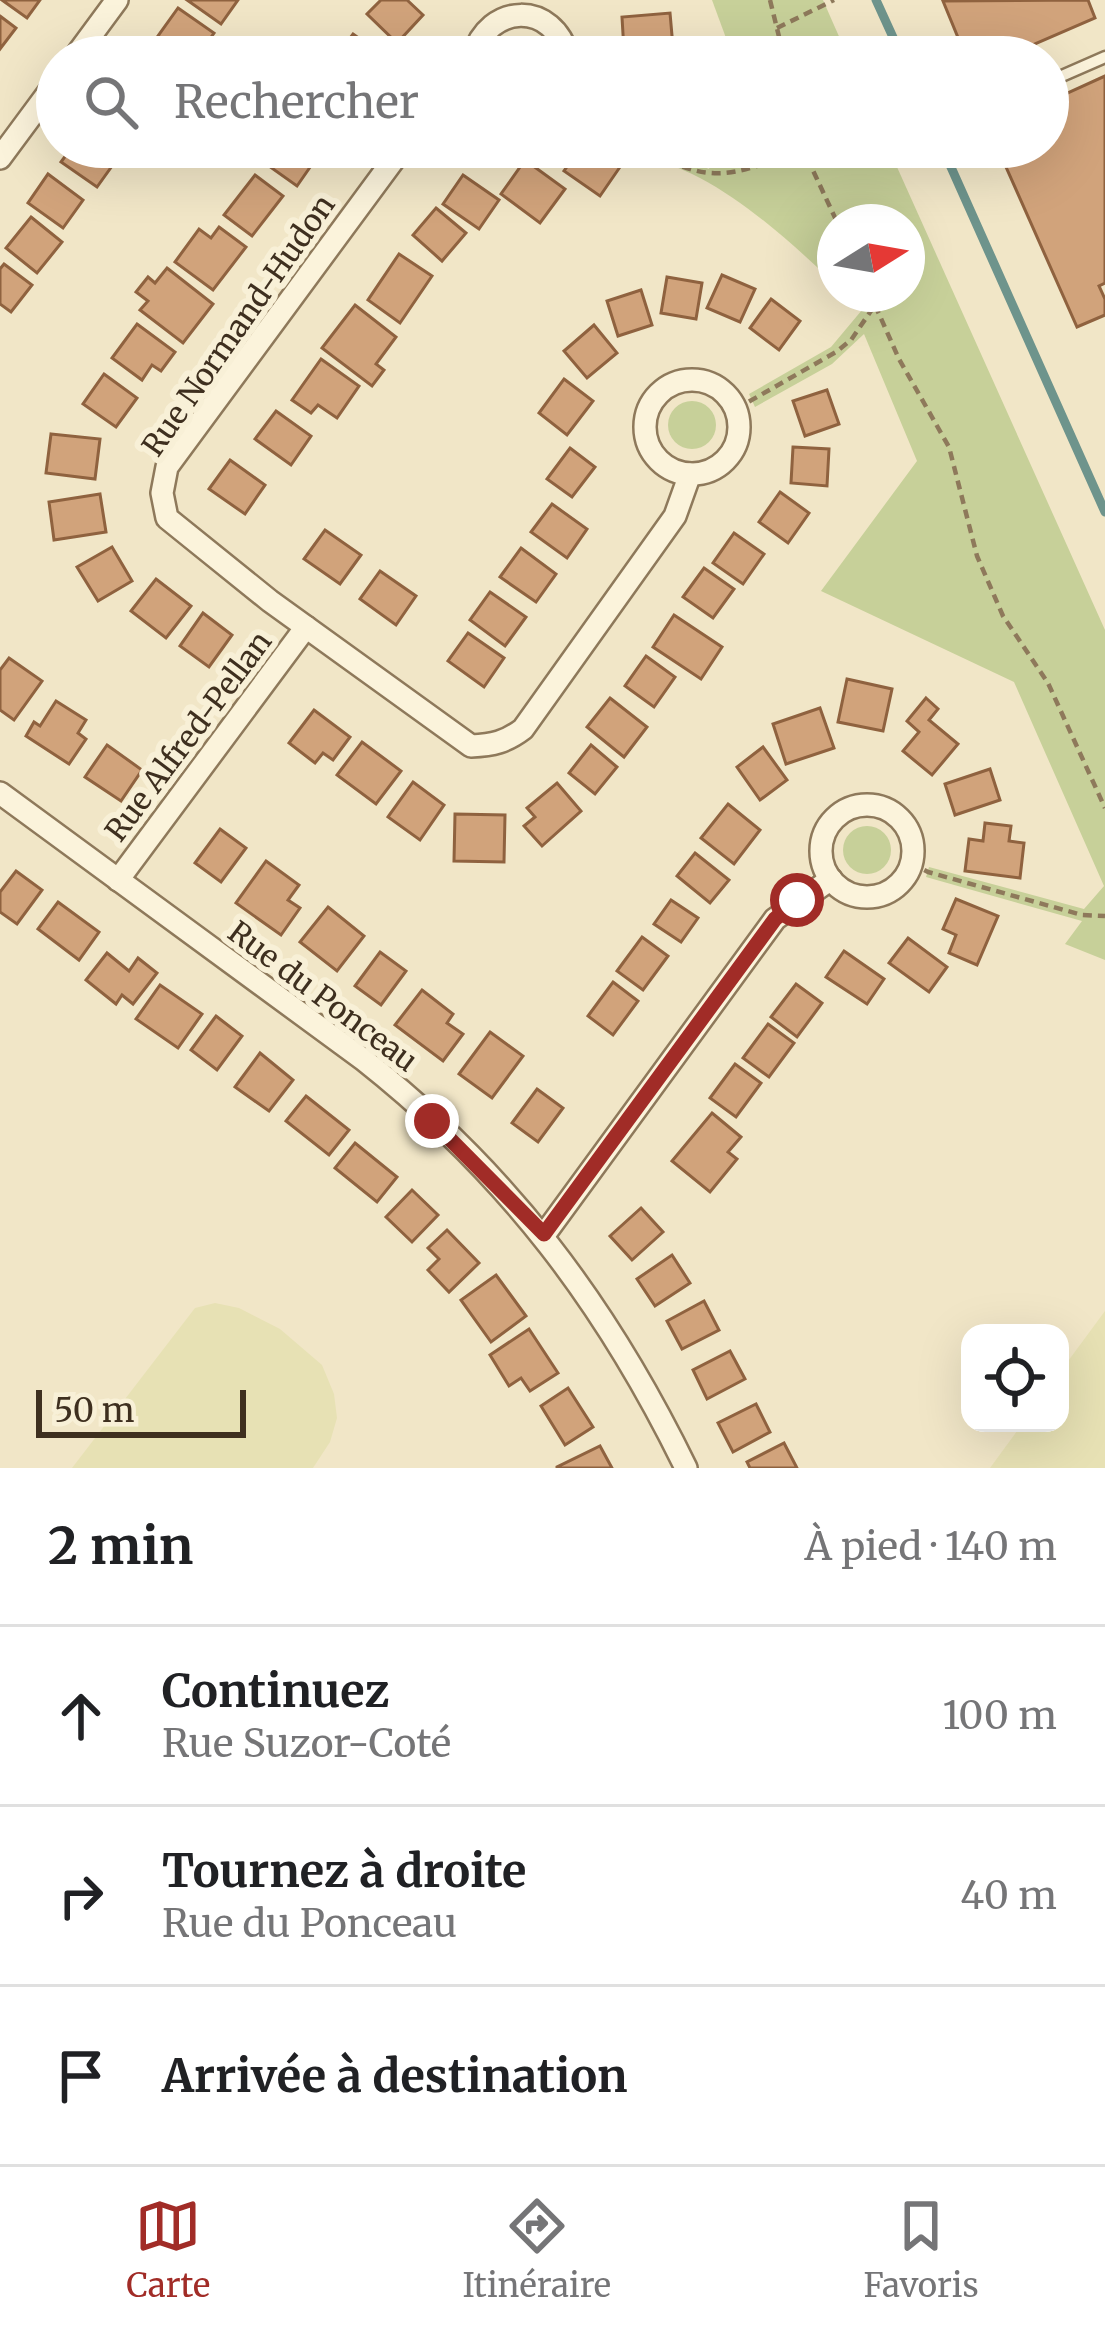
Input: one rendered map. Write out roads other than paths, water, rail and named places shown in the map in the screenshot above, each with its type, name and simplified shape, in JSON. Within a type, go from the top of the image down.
[{"type":"street","points":[[90,36],[117,0]]},
{"type":"street","points":[[483,36],[487,28],[515,15],[545,22],[559,36]]},
{"type":"street","points":[[0,158],[36,109]]},
{"type":"street","name":"Rue Normand-Hudon","points":[[388,168],[165,475],[164,511],[177,529],[471,746],[507,741],[523,729],[674,516],[690,474]]},
{"type":"street","points":[[686,380],[701,381],[728,396],[740,426],[730,454],[706,472],[690,474],[662,463],[646,437],[646,422],[658,394],[686,380]]},
{"type":"street","name":"Rue Alfred-Pellan","points":[[118,880],[306,627]]},
{"type":"street","name":"Rue du Ponceau","points":[[0,793],[387,1079],[544,1234],[631,1361],[686,1468]]},
{"type":"street","points":[[855,806],[884,807],[897,815],[913,841],[911,863],[899,884],[872,897],[856,896],[831,878],[821,851],[824,836],[841,812],[855,806]]},
{"type":"street","points":[[544,1234],[775,919],[831,878]]},
{"type":"lane","points":[[1069,73],[1105,57]]},
{"type":"waterway","points":[[876,0],[892,36]]},
{"type":"waterway","points":[[951,168],[1105,512]]}]
